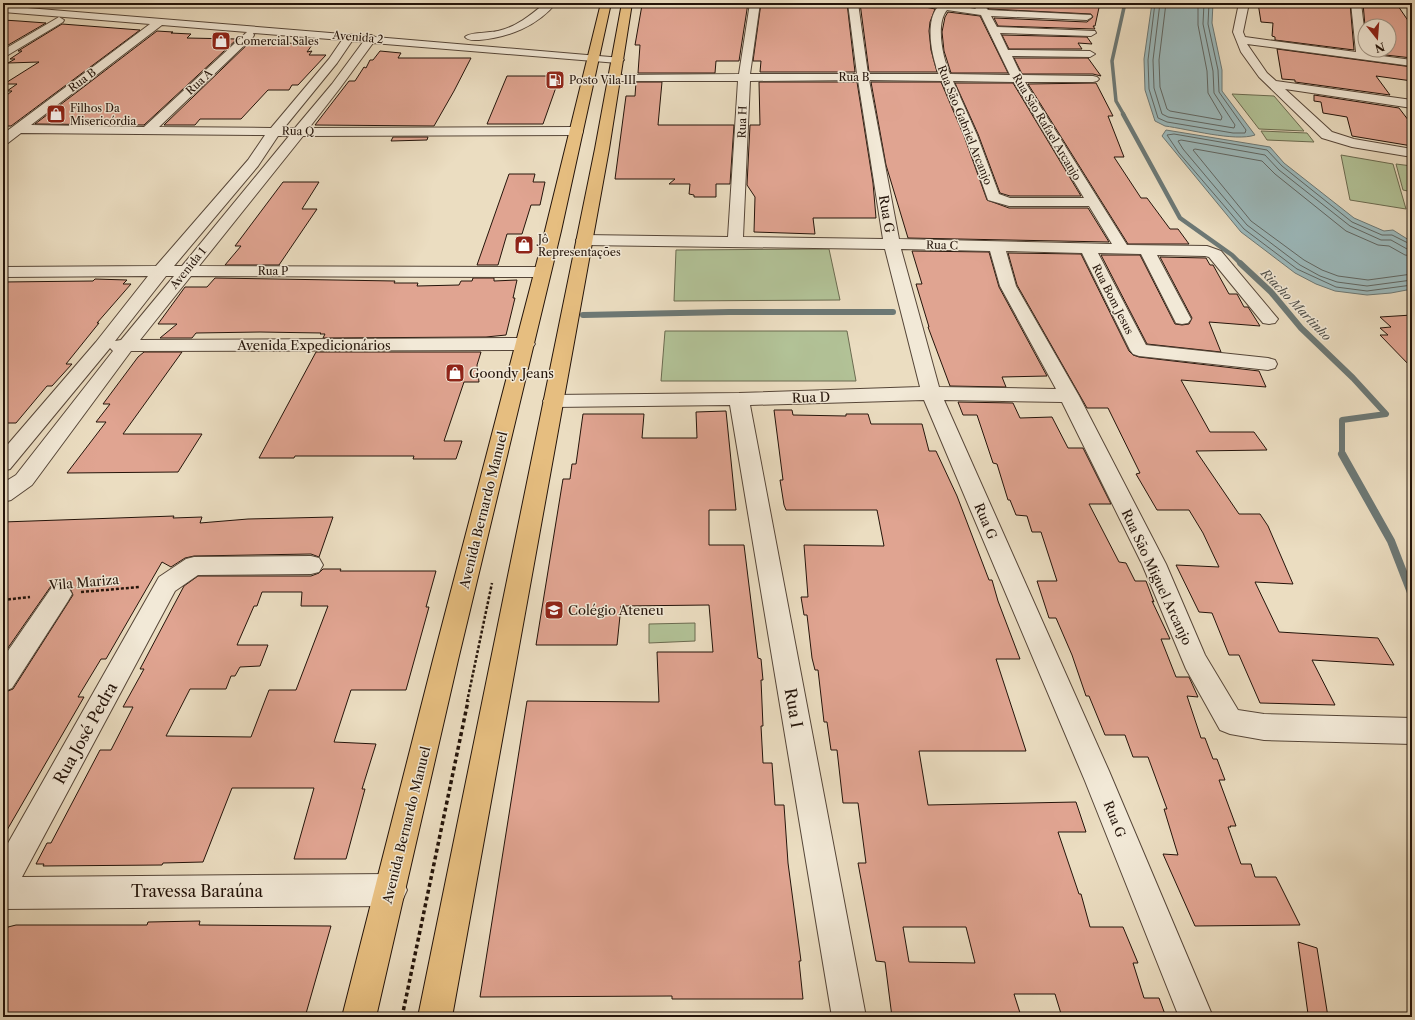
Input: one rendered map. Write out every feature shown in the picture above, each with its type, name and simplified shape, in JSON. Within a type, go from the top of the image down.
[{"type":"main road","name":"Avenida Bernardo Manuel","points":[[359,1017],[458,610],[526,344],[606,3]]},
{"type":"main road","points":[[435,1017],[584,240],[627,3]]},
{"type":"street","points":[[43,3],[394,31]]},
{"type":"street","points":[[464,36],[491,36],[517,29],[534,19],[551,3]]},
{"type":"street","name":"Rua H","points":[[735,242],[744,78],[755,3]]},
{"type":"street","name":"Rua G","points":[[853,3],[868,114],[892,244],[931,393],[1099,781],[1196,1017]]},
{"type":"street","points":[[921,3],[985,13],[1087,17]]},
{"type":"street","name":"Rua São Rafael Arcanjo","points":[[976,3],[985,13],[1017,78],[1123,250]]},
{"type":"street","points":[[1244,3],[1238,32],[1240,40],[1263,75],[1275,84],[1327,135],[1352,143],[1412,153]]},
{"type":"street","points":[[1356,3],[1358,18]]},
{"type":"street","name":"Rua São Gabriel Arcanjo","points":[[944,6],[937,15],[935,28],[941,66],[971,135],[993,197],[1009,202],[1093,202]]},
{"type":"street","name":"Avenida 2","points":[[3,9],[156,24],[593,60],[616,67]]},
{"type":"street","name":"Avenida 2","points":[[3,16],[156,24],[249,35],[348,40]]},
{"type":"street","points":[[3,55],[59,20]]},
{"type":"street","name":"Rua B","points":[[3,140],[156,24]]},
{"type":"street","points":[[993,30],[1091,33]]},
{"type":"street","name":"Rua A","points":[[148,130],[249,35]]},
{"type":"street","name":"Avenida 1","points":[[3,464],[102,346],[161,271],[253,163],[275,131],[333,61],[348,40]]},
{"type":"street","points":[[1240,40],[1357,55]]},
{"type":"street","name":"Avenida 1","points":[[3,494],[24,480],[127,345],[336,86],[369,42]]},
{"type":"street","points":[[1004,53],[1090,54]]},
{"type":"street","points":[[1376,58],[1412,63]]},
{"type":"street","name":"Rua B","points":[[616,67],[744,78],[945,77],[1093,79]]},
{"type":"street","points":[[1275,84],[1412,104]]},
{"type":"street","name":"Rua Q","points":[[19,129],[298,132],[577,131]]},
{"type":"street","name":"Rua C","points":[[584,240],[892,244],[1207,251],[1212,253],[1269,319]]},
{"type":"street","name":"Rua São Miguel Arcanjo","points":[[997,246],[1008,286],[1069,396],[1154,564],[1195,661],[1230,721],[1264,727],[1412,731]]},
{"type":"street","name":"Rua Bom Jesus","points":[[1088,249],[1139,350],[1268,364]]},
{"type":"street","points":[[1147,250],[1182,319]]},
{"type":"street","name":"Rua P","points":[[3,272],[542,272]]},
{"type":"street","name":"Avenida Expedicionários","points":[[102,346],[526,344]]},
{"type":"street","name":"Rua D","points":[[553,401],[739,399],[931,393],[1069,396]]},
{"type":"street","name":"Rua I","points":[[739,399],[849,1017]]},
{"type":"street","points":[[167,584],[194,566],[311,565]]},
{"type":"street","name":"Rua José Pedra","points":[[3,882],[167,584]]},
{"type":"street","points":[[3,680],[60,594]]},
{"type":"street","name":"Travessa Baraúna","points":[[3,893],[390,890]]},
{"type":"path","name":"Vila Mariza","points":[[3,600],[167,584]]},
{"type":"green space","points":[[1232,94],[1274,96],[1304,131],[1259,129]]},
{"type":"green space","points":[[1261,131],[1307,133],[1314,142],[1267,140]]},
{"type":"green space","points":[[1341,155],[1393,164],[1406,209],[1350,200]]},
{"type":"green space","points":[[1396,164],[1412,166],[1412,192],[1403,190]]},
{"type":"green space","points":[[829,249],[840,300],[674,301],[676,250]]},
{"type":"green space","points":[[665,331],[847,331],[856,381],[661,381]]},
{"type":"green space","points":[[695,623],[695,641],[649,643],[649,624]]},
{"type":"water","points":[[1152,3],[1213,3],[1212,23],[1222,70],[1222,91],[1255,135],[1246,137],[1224,136],[1165,126],[1155,121],[1145,90],[1144,59]]},
{"type":"water","points":[[1166,130],[1270,147],[1284,163],[1354,218],[1384,231],[1393,230],[1412,242],[1412,289],[1367,295],[1335,291],[1316,284],[1295,273],[1241,232],[1162,136]]},
{"type":"building","points":[[651,3],[748,3],[739,61],[716,61],[715,73],[638,73],[640,45],[635,45],[642,5],[650,5]]},
{"type":"building","points":[[761,3],[847,3],[855,72],[760,72],[761,61],[753,61]]},
{"type":"building","points":[[860,3],[906,3],[935,9],[930,22],[929,31],[931,50],[937,72],[869,72]]},
{"type":"building","points":[[1015,3],[1100,3],[1095,26],[1093,26],[1095,29],[998,26],[994,18],[1087,22],[1093,17],[1091,14],[989,9],[985,5],[1015,5]]},
{"type":"building","points":[[1258,3],[1350,3],[1354,50],[1275,40],[1275,37],[1272,36],[1273,23],[1261,22]]},
{"type":"building","points":[[1363,3],[1396,3],[1409,22],[1412,31],[1412,58],[1397,56],[1397,18],[1364,18]]},
{"type":"building","points":[[948,12],[980,16],[1008,73],[951,73],[944,51],[942,32],[945,17]]},
{"type":"building","points":[[3,20],[19,21],[46,23],[3,48]]},
{"type":"building","points":[[62,24],[140,30],[11,126],[3,126],[3,98],[12,91],[7,91],[17,84],[4,84],[39,62],[8,63],[15,59],[10,59],[22,51],[18,51]]},
{"type":"building","points":[[157,31],[191,34],[187,38],[237,39],[144,125],[35,124]]},
{"type":"building","points":[[1002,35],[1087,37],[1092,44],[1078,43],[1082,49],[1009,49]]},
{"type":"building","points":[[252,40],[312,45],[307,52],[312,51],[309,55],[326,55],[298,85],[292,85],[289,90],[268,90],[241,119],[200,119],[195,125],[164,125]]},
{"type":"building","points":[[1277,49],[1412,67],[1412,81],[1376,76],[1390,95],[1282,79]]},
{"type":"building","points":[[380,51],[401,53],[398,58],[471,58],[434,126],[315,125],[349,81],[355,81],[364,67],[366,68],[370,60],[373,60]]},
{"type":"building","points":[[1014,58],[1088,58],[1101,76],[1093,74],[1022,74]]},
{"type":"building","points":[[507,76],[560,76],[543,124],[487,124]]},
{"type":"building","points":[[636,82],[662,82],[658,125],[734,125],[730,184],[716,184],[716,197],[694,197],[694,195],[689,194],[690,184],[669,184],[675,179],[615,179],[626,96],[635,96]]},
{"type":"building","points":[[759,82],[857,82],[873,183],[876,218],[813,218],[815,234],[754,232],[755,197],[747,185],[750,125],[760,125]]},
{"type":"building","points":[[871,82],[941,82],[964,136],[987,200],[1009,208],[1088,208],[1109,242],[908,238],[886,165]]},
{"type":"building","points":[[955,83],[1013,83],[1081,196],[1010,196],[1000,193],[978,134]]},
{"type":"building","points":[[1096,83],[1113,116],[1108,116],[1124,157],[1114,157],[1141,198],[1147,198],[1170,229],[1178,229],[1189,244],[1128,244],[1028,84]]},
{"type":"building","points":[[1314,95],[1399,108],[1412,125],[1412,146],[1352,136],[1347,117],[1323,113],[1321,102],[1314,101]]},
{"type":"building","points":[[393,137],[428,137],[427,140],[391,141]]},
{"type":"building","points":[[509,174],[535,174],[533,182],[545,182],[540,205],[531,205],[522,234],[507,234],[498,265],[477,265]]},
{"type":"building","points":[[283,182],[319,182],[302,209],[317,209],[279,265],[225,265],[241,246],[235,246]]},
{"type":"building","points":[[912,251],[989,252],[999,287],[1047,376],[1002,377],[1006,387],[950,386],[928,327],[916,284],[922,284]]},
{"type":"building","points":[[1008,253],[1081,254],[1129,351],[1133,355],[1139,357],[1259,371],[1266,387],[1181,380],[1210,432],[1254,432],[1267,450],[1196,451],[1239,514],[1260,514],[1268,526],[1293,584],[1255,582],[1279,632],[1378,638],[1394,665],[1312,660],[1335,705],[1260,703],[1239,655],[1229,655],[1212,613],[1199,612],[1176,565],[1219,567],[1203,533],[1189,510],[1157,510],[1136,474],[1140,473],[1108,408],[1087,408],[1017,285]]},
{"type":"building","points":[[1101,255],[1140,255],[1175,324],[1182,325],[1189,324],[1192,318],[1160,257],[1206,258],[1210,265],[1213,265],[1229,294],[1237,294],[1244,307],[1248,307],[1260,326],[1209,322],[1221,352],[1147,344]]},
{"type":"building","points":[[215,278],[395,281],[394,283],[418,283],[417,286],[459,285],[461,281],[472,281],[473,278],[494,278],[494,281],[517,280],[513,298],[515,298],[506,335],[486,337],[323,338],[325,334],[320,334],[321,333],[260,332],[196,333],[192,338],[160,338],[177,324],[158,324],[185,287],[207,287]]},
{"type":"building","points":[[95,279],[127,280],[123,284],[131,284],[97,323],[99,323],[66,364],[72,364],[52,386],[47,386],[16,423],[3,423],[3,282],[93,281]]},
{"type":"building","points":[[1412,315],[1412,368],[1380,335],[1388,335],[1380,328],[1391,327],[1380,317]]},
{"type":"building","points":[[144,352],[182,352],[123,434],[202,434],[178,472],[67,473],[106,422],[96,422],[110,404],[103,404],[138,357]]},
{"type":"building","points":[[316,352],[481,352],[477,365],[479,382],[464,382],[444,441],[462,441],[456,459],[413,459],[414,456],[295,456],[294,458],[259,458]]},
{"type":"building","points":[[958,402],[1013,403],[1020,418],[1052,417],[1068,448],[1083,448],[1111,504],[1089,504],[1119,562],[1126,563],[1135,581],[1146,581],[1154,602],[1152,601],[1170,639],[1161,639],[1176,677],[1189,677],[1198,697],[1187,696],[1201,738],[1205,738],[1213,759],[1217,759],[1225,780],[1219,780],[1236,826],[1228,827],[1241,864],[1251,864],[1255,877],[1276,877],[1300,925],[1195,926],[1163,854],[1178,855],[1164,809],[1167,809],[1148,757],[1133,757],[1125,735],[1105,735],[1089,696],[1086,696],[1072,655],[1056,618],[1049,618],[1037,581],[1057,581],[1041,532],[1032,532],[1027,516],[1016,515],[1010,500],[1008,500],[997,464],[993,463],[977,415],[963,415]]},
{"type":"building","points":[[774,410],[792,410],[793,415],[846,416],[846,414],[868,414],[871,424],[922,424],[929,451],[936,451],[957,496],[989,580],[992,580],[998,601],[1020,659],[996,659],[1026,751],[919,751],[928,805],[1076,802],[1086,832],[1058,832],[1079,894],[1081,894],[1090,927],[1123,927],[1138,963],[1133,963],[1144,998],[1159,998],[1166,1017],[1062,1017],[1055,994],[1014,994],[1021,1016],[892,1017],[885,962],[876,961],[858,863],[866,863],[858,803],[843,803],[837,750],[831,750],[827,722],[824,722],[818,670],[815,670],[812,658],[807,615],[804,615],[801,597],[808,597],[804,545],[884,546],[877,510],[786,510],[780,480],[783,480]],"holes":[[[903,927],[966,927],[975,963],[909,962]]]},
{"type":"building","points":[[726,411],[736,510],[709,510],[709,545],[744,545],[758,658],[761,659],[763,680],[761,680],[763,726],[761,726],[763,763],[772,763],[775,805],[784,805],[788,863],[801,961],[799,961],[803,999],[672,999],[672,996],[480,997],[527,701],[659,702],[657,652],[713,652],[709,605],[621,606],[617,645],[536,645],[563,479],[570,479],[572,464],[576,464],[583,414],[644,414],[642,438],[697,438],[696,412]]},
{"type":"building","points":[[174,516],[173,518],[202,517],[200,523],[248,519],[333,517],[319,557],[311,554],[194,556],[185,558],[171,567],[162,562],[106,659],[101,659],[78,697],[84,697],[3,837],[3,693],[13,689],[73,595],[69,586],[59,583],[51,586],[3,655],[3,522]]},
{"type":"building","points":[[323,569],[341,569],[340,571],[436,571],[426,607],[429,607],[406,690],[351,690],[334,742],[376,744],[362,789],[365,789],[346,859],[294,859],[314,788],[232,788],[203,862],[163,863],[162,865],[43,866],[44,864],[36,864],[47,843],[51,843],[100,750],[111,750],[133,707],[123,707],[144,669],[140,669],[184,586],[198,576],[311,576],[319,573]],"holes":[[[262,592],[302,592],[301,606],[328,606],[296,690],[269,690],[251,737],[166,736],[190,689],[226,689],[231,676],[235,676],[240,667],[260,666],[268,645],[237,645],[254,606],[257,606]]]},
{"type":"building","points":[[200,921],[199,925],[331,926],[305,1017],[3,1017],[3,938],[8,927],[16,925],[147,925],[148,922]]},
{"type":"building","points":[[1298,942],[1317,948],[1328,1017],[1318,1017],[1308,1014]]},
{"type":"waterway","name":"Riacho Martinho","points":[[1124,115],[1116,101],[1112,61],[1125,3]]},
{"type":"waterway","name":"Riacho Martinho","points":[[1123,114],[1180,218],[1232,255],[1240,263]]},
{"type":"waterway","name":"Riacho Martinho","points":[[1240,263],[1271,292],[1301,328],[1353,378],[1386,414],[1342,420],[1342,454]]},
{"type":"waterway","points":[[583,315],[729,312],[893,312]]},
{"type":"waterway","name":"Riacho Martinho","points":[[1342,454],[1391,541],[1412,595]]},
{"type":"place","name":"Comercial Sales","points":[[221,41]]},
{"type":"place","name":"Posto Vila III","points":[[555,80]]},
{"type":"place","name":"Filhos Da Misericórdia","points":[[56,114]]},
{"type":"place","name":"Jô Representações","points":[[524,245]]},
{"type":"place","name":"Goondy Jeans","points":[[455,373]]},
{"type":"place","name":"Colégio Ateneu","points":[[554,610]]}]
